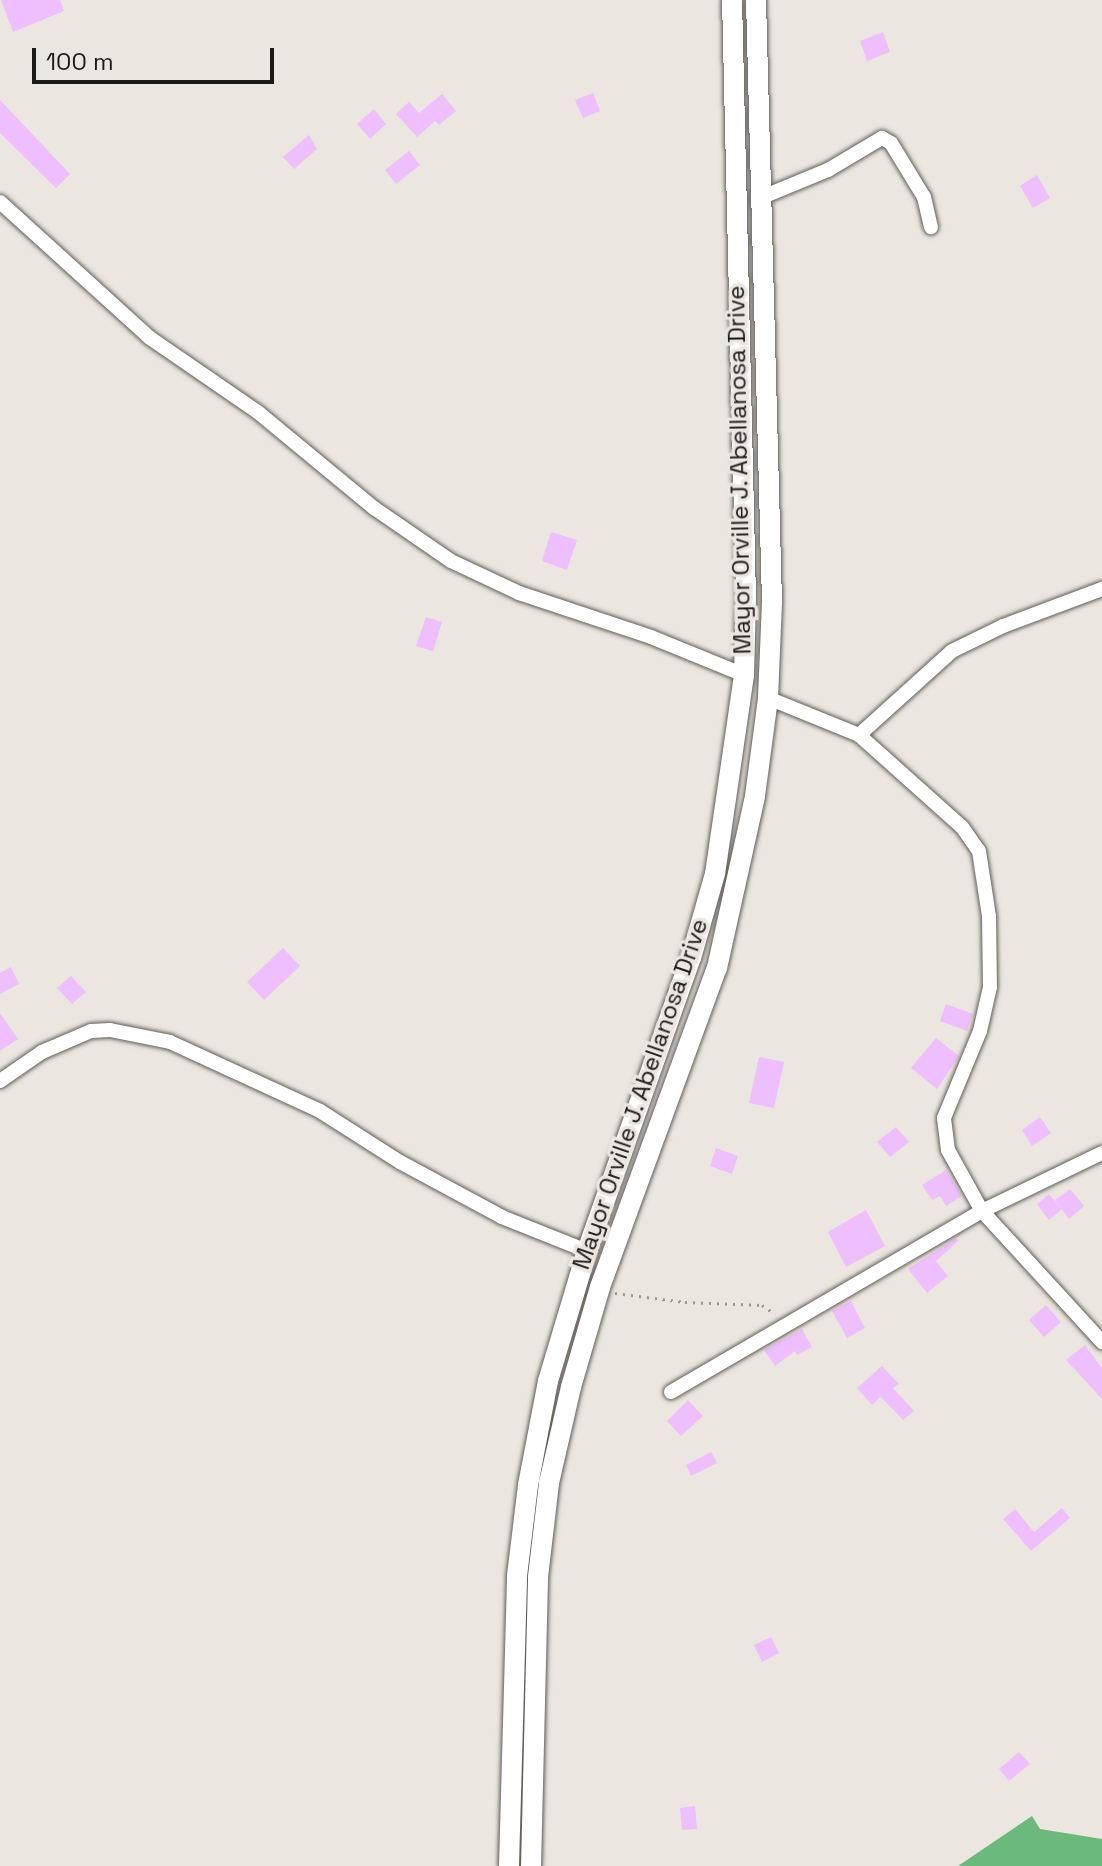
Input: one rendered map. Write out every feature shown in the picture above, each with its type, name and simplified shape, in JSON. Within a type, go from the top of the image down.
[{"type":"main road","name":"Mayor Orville J. Abellanosa Drive","points":[[509,1866],[517,1576],[528,1485],[548,1381],[587,1251],[691,958],[715,874],[744,675],[746,597],[732,0]]},
{"type":"main road","name":"Mayor Orville J. Abellanosa Drive","points":[[531,1866],[540,1561],[549,1483],[571,1387],[600,1287],[717,968],[750,824],[768,698],[772,603],[756,0]]},
{"type":"main road","points":[[742,465],[767,465]]},
{"type":"main road","points":[[691,958],[717,968]]},
{"type":"street","points":[[760,198],[828,170],[882,138],[891,143],[924,197],[931,227]]},
{"type":"street","points":[[0,202],[150,338],[259,413],[374,508],[451,561],[519,593],[651,637],[744,675]]},
{"type":"street","points":[[859,735],[952,651],[1016,621],[1102,589]]},
{"type":"street","points":[[768,698],[859,735],[962,827],[979,851],[992,971],[988,1008],[944,1118],[955,1167],[982,1211],[1102,1342]]},
{"type":"street","points":[[0,1081],[42,1052],[91,1031],[110,1030],[170,1042],[320,1111],[400,1162],[502,1217],[587,1251]]},
{"type":"street","points":[[671,1392],[982,1211],[1102,1153]]},
{"type":"path","points":[[600,1287],[627,1297],[762,1305],[784,1327]]},
{"type":"green space","points":[[1032,1816],[1040,1829],[1102,1839],[1102,1866],[958,1866]]},
{"type":"building","points":[[1,0],[60,0],[64,11],[13,32]]},
{"type":"building","points":[[883,32],[890,52],[867,61],[860,41]]},
{"type":"building","points":[[593,93],[600,111],[583,118],[575,100]]},
{"type":"building","points":[[442,94],[456,111],[439,125],[435,121],[417,137],[396,114],[409,102],[419,113]]},
{"type":"building","points":[[0,100],[70,174],[56,188],[0,133]]},
{"type":"building","points":[[374,109],[386,124],[370,139],[357,124]]},
{"type":"building","points":[[309,135],[317,149],[294,169],[283,157]]},
{"type":"building","points":[[409,151],[420,165],[396,184],[385,170]]},
{"type":"building","points":[[1037,175],[1050,198],[1033,208],[1020,186]]},
{"type":"building","points":[[551,532],[577,540],[567,570],[542,561]]},
{"type":"building","points":[[426,617],[442,622],[433,651],[416,646]]},
{"type":"building","points":[[283,948],[300,966],[264,1000],[247,982]]},
{"type":"building","points":[[11,967],[19,984],[0,994],[0,973]]},
{"type":"building","points":[[71,976],[86,992],[72,1004],[57,988]]},
{"type":"building","points":[[946,1004],[973,1014],[967,1031],[940,1021]]},
{"type":"building","points":[[0,1013],[18,1039],[0,1051]]},
{"type":"building","points":[[936,1038],[959,1056],[937,1089],[911,1068]]},
{"type":"building","points":[[759,1057],[784,1062],[774,1108],[749,1103]]},
{"type":"building","points":[[1040,1117],[1051,1133],[1032,1146],[1022,1130]]},
{"type":"building","points":[[896,1127],[909,1142],[890,1157],[877,1142]]},
{"type":"building","points":[[716,1148],[738,1156],[732,1174],[710,1166]]},
{"type":"building","points":[[946,1170],[962,1196],[946,1206],[940,1196],[932,1200],[922,1185]]},
{"type":"building","points":[[1070,1189],[1084,1206],[1069,1219],[1055,1200]]},
{"type":"building","points":[[1049,1194],[1062,1209],[1049,1220],[1037,1204]]},
{"type":"building","points":[[866,1210],[885,1246],[846,1267],[828,1232]]},
{"type":"building","points":[[956,1238],[958,1241],[936,1261],[948,1276],[927,1293],[908,1269]]},
{"type":"building","points":[[851,1301],[865,1328],[847,1338],[832,1311]]},
{"type":"building","points":[[1046,1305],[1061,1322],[1044,1337],[1029,1320]]},
{"type":"building","points":[[802,1329],[812,1347],[797,1355],[795,1351],[775,1366],[764,1350]]},
{"type":"building","points":[[1085,1345],[1102,1368],[1102,1399],[1066,1360]]},
{"type":"building","points":[[882,1366],[899,1384],[893,1388],[914,1411],[903,1420],[881,1397],[872,1405],[857,1388]]},
{"type":"building","points":[[688,1400],[703,1416],[681,1436],[667,1421]]},
{"type":"building","points":[[711,1452],[717,1463],[691,1476],[686,1465]]},
{"type":"building","points":[[1062,1508],[1070,1518],[1031,1551],[1003,1519],[1015,1509],[1034,1532]]},
{"type":"building","points":[[771,1637],[779,1653],[762,1662],[754,1645]]},
{"type":"building","points":[[1019,1752],[1030,1764],[1009,1781],[999,1769]]},
{"type":"building","points":[[695,1806],[697,1829],[682,1830],[680,1808]]}]
